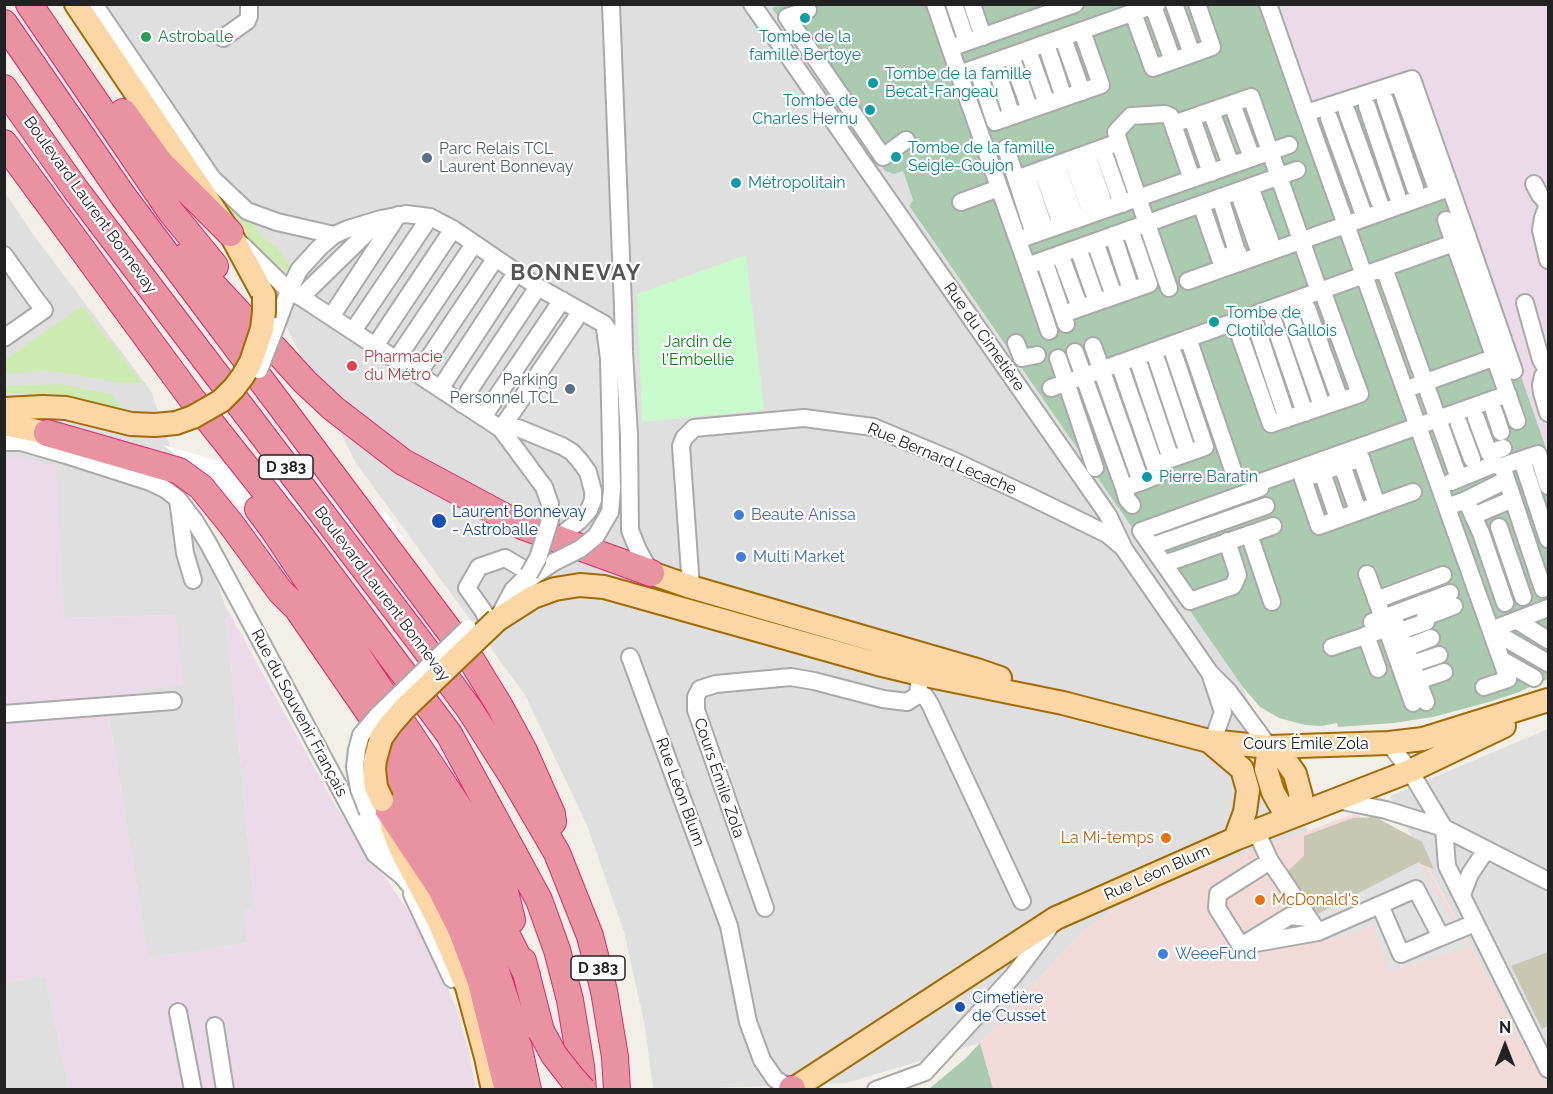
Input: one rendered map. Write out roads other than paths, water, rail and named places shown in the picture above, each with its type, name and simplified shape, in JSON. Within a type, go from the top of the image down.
[{"type":"highway","points":[[29,4],[171,212],[260,321],[270,320]]},
{"type":"highway","points":[[48,4],[111,98],[160,163],[230,233]]},
{"type":"highway","points":[[4,23],[123,196],[472,661],[524,751],[552,814],[557,852]]},
{"type":"highway","name":"Boulevard Laurent Bonnevay","points":[[4,88],[76,190],[420,642],[464,702],[514,779],[557,852],[590,936],[604,991],[615,1056],[617,1089]]},
{"type":"highway","name":"Boulevard Laurent Bonnevay","points":[[4,143],[192,399],[298,534],[449,734],[539,900],[557,950],[570,1000],[583,1089]]},
{"type":"highway","points":[[123,196],[145,211],[255,330],[270,320]]},
{"type":"highway","points":[[270,320],[305,382],[334,409],[403,462],[522,526],[555,551],[651,573]]},
{"type":"highway","points":[[192,399],[204,437],[273,529],[476,833],[504,888],[541,1031],[554,1055],[583,1089]]},
{"type":"highway","points":[[47,433],[179,471],[201,487],[280,591],[297,608],[465,852],[527,975]]},
{"type":"highway","points":[[280,591],[291,616],[452,875],[478,921],[514,1026],[528,1089]]},
{"type":"highway","points":[[375,806],[440,887],[462,931],[481,982],[507,1089]]},
{"type":"main road","points":[[10,407],[66,408],[132,424],[180,427],[193,417],[208,410],[234,388],[251,362],[270,320],[230,233],[76,4]]},
{"type":"main road","points":[[4,424],[47,433]]},
{"type":"main road","name":"Cours Émile Zola","points":[[651,573],[691,587],[977,670],[1063,703],[1209,741],[1269,747],[1389,743],[1423,739],[1548,700]]},
{"type":"main road","name":"Cours Émile Zola","points":[[438,920],[375,806],[374,769],[381,738],[405,708],[485,622],[533,597],[555,589],[580,585],[604,587],[878,664],[919,684],[1063,703]]},
{"type":"main road","name":"Rue Léon Blum","points":[[792,1089],[1056,918],[1245,835],[1410,771],[1548,705]]},
{"type":"main road","points":[[1209,741],[1242,770],[1248,790],[1245,835]]},
{"type":"main road","points":[[1269,747],[1286,761],[1295,774],[1300,796],[1294,816]]},
{"type":"main road","name":"Rue du Souvenir Français","points":[[438,920],[466,987],[493,1089]]},
{"type":"street","points":[[94,4],[212,178],[247,211],[277,222],[334,235]]},
{"type":"street","points":[[223,38],[247,21],[249,4]]},
{"type":"street","points":[[611,4],[630,530],[651,573]]},
{"type":"street","name":"Rue du Cimetière","points":[[752,4],[1108,514],[1124,549],[1210,673],[1228,691],[1269,747]]},
{"type":"street","points":[[935,4],[1049,331]]},
{"type":"street","points":[[954,4],[975,39]]},
{"type":"street","points":[[972,4],[975,39]]},
{"type":"street","points":[[950,48],[1055,8],[1075,4]]},
{"type":"street","points":[[1174,4],[1192,54]]},
{"type":"street","points":[[1133,13],[1153,68],[1212,47],[1197,4]]},
{"type":"street","points":[[1268,4],[1484,611]]},
{"type":"street","points":[[959,74],[1155,5],[1173,61]]},
{"type":"street","points":[[808,10],[787,17],[883,157],[906,140]]},
{"type":"street","points":[[977,68],[995,122],[1101,86],[1082,31]]},
{"type":"street","points":[[1063,38],[1082,92]]},
{"type":"street","points":[[1046,44],[1064,98]]},
{"type":"street","points":[[1028,50],[1047,104]]},
{"type":"street","points":[[1011,56],[1030,110]]},
{"type":"street","points":[[994,62],[1012,116]]},
{"type":"street","points":[[1306,113],[1347,112],[1385,100],[1401,88]]},
{"type":"street","points":[[1327,113],[1401,88]]},
{"type":"street","points":[[1401,88],[1441,187],[1501,355],[1512,407]]},
{"type":"street","points":[[1173,124],[1251,98],[1270,152],[1274,178],[1360,394],[1270,424],[1237,327]]},
{"type":"street","points":[[1385,100],[1416,188]]},
{"type":"street","points":[[1232,104],[1251,158]]},
{"type":"street","points":[[1367,106],[1397,195]]},
{"type":"street","points":[[1212,111],[1231,165]]},
{"type":"street","points":[[1347,112],[1379,201]]},
{"type":"street","points":[[1327,113],[1363,213]]},
{"type":"street","points":[[1169,288],[1116,132],[1131,116],[1165,114],[1170,116],[1192,179]]},
{"type":"street","points":[[1192,118],[1210,173]]},
{"type":"street","points":[[1006,148],[1058,164],[1119,142]]},
{"type":"street","points":[[1018,240],[1289,146]]},
{"type":"street","points":[[1058,164],[1076,219]]},
{"type":"street","points":[[1058,164],[1076,219]]},
{"type":"street","points":[[1058,164],[1076,219]]},
{"type":"street","points":[[1027,266],[1297,170]]},
{"type":"street","points":[[1534,184],[1548,204],[1541,230],[1548,260]]},
{"type":"street","points":[[1201,204],[1220,259],[1263,243],[1346,225],[1379,201],[1416,188],[1441,187]]},
{"type":"street","points":[[1363,213],[1441,187]]},
{"type":"street","points":[[961,202],[999,188]]},
{"type":"street","points":[[1244,189],[1263,243]]},
{"type":"street","points":[[1220,197],[1238,252]]},
{"type":"street","points":[[295,294],[299,270],[334,235],[398,215],[430,217],[453,229],[538,287],[604,324],[624,352]]},
{"type":"street","points":[[331,317],[398,215]]},
{"type":"street","points":[[353,331],[430,217]]},
{"type":"street","points":[[270,320],[295,294],[381,219]]},
{"type":"street","points":[[1446,220],[1461,241]]},
{"type":"street","points":[[1188,281],[1296,235],[1316,223]]},
{"type":"street","points":[[375,346],[453,229]]},
{"type":"street","points":[[1044,260],[1065,320],[1080,309],[1149,284],[1130,229]]},
{"type":"street","points":[[230,233],[295,294],[501,429],[544,487],[550,504],[550,519],[538,558],[529,574],[485,622],[467,588],[479,567],[505,558],[529,574]]},
{"type":"street","points":[[1113,235],[1131,290]]},
{"type":"street","points":[[1121,368],[1179,345],[1237,327],[1364,275],[1461,241]]},
{"type":"street","points":[[1095,242],[1114,296]]},
{"type":"street","points":[[396,360],[474,244]]},
{"type":"street","points":[[1078,248],[1097,302]]},
{"type":"street","points":[[1060,254],[1080,309]]},
{"type":"street","points":[[4,255],[44,310],[4,338]]},
{"type":"street","points":[[418,374],[495,259]]},
{"type":"street","points":[[1384,268],[1457,472]]},
{"type":"street","points":[[440,389],[516,273]]},
{"type":"street","points":[[462,404],[538,287]]},
{"type":"street","points":[[1237,327],[1256,327],[1307,308],[1322,294]]},
{"type":"street","points":[[483,417],[562,300]]},
{"type":"street","points":[[1525,303],[1541,360],[1548,371],[1543,376],[1541,385],[1548,413]]},
{"type":"street","points":[[1307,308],[1340,400]]},
{"type":"street","points":[[501,429],[581,310]]},
{"type":"street","points":[[1290,314],[1322,406]]},
{"type":"street","points":[[1273,320],[1305,413]]},
{"type":"street","points":[[555,551],[580,549],[596,536],[610,512],[612,489],[609,358],[604,324]]},
{"type":"street","points":[[1256,327],[1287,419]]},
{"type":"street","points":[[1016,343],[1022,358],[1036,356]]},
{"type":"street","points":[[1058,385],[1101,369],[1140,367],[1157,362],[1179,345]]},
{"type":"street","points":[[1155,465],[1205,447],[1179,345]]},
{"type":"street","points":[[1179,345],[1233,470]]},
{"type":"street","points":[[1093,346],[1141,482]]},
{"type":"street","points":[[1075,352],[1127,499],[1132,505]]},
{"type":"street","points":[[1501,355],[1514,371]]},
{"type":"street","points":[[1405,389],[1501,355]]},
{"type":"street","points":[[1058,358],[1058,385],[1095,468]]},
{"type":"street","points":[[1157,362],[1188,453]]},
{"type":"street","points":[[1140,367],[1172,459]]},
{"type":"street","points":[[1121,368],[1158,475],[1124,488]]},
{"type":"street","points":[[1227,542],[1238,575],[1233,586],[1190,601],[1141,531],[1279,475],[1418,426],[1459,424],[1512,407]]},
{"type":"street","points":[[1440,425],[1512,407]]},
{"type":"street","points":[[1484,611],[1546,588],[1513,499],[1494,411]]},
{"type":"street","name":"Rue Bernard Lecache","points":[[691,587],[681,446],[684,438],[694,428],[804,418],[873,427],[952,460],[1107,534],[1124,549]]},
{"type":"street","points":[[1476,418],[1505,455],[1548,539]]},
{"type":"street","points":[[1459,424],[1472,459]]},
{"type":"street","points":[[501,429],[518,428],[552,441],[572,452],[588,472],[593,491],[593,500],[589,510],[555,551],[513,590]]},
{"type":"street","name":"Rue du Souvenir Français","points":[[4,442],[21,442],[150,482],[165,489],[178,499],[208,543],[375,854],[402,876],[438,920]]},
{"type":"street","points":[[1439,486],[1472,459],[1538,454],[1548,486]]},
{"type":"street","points":[[1457,472],[1492,465],[1505,455]]},
{"type":"street","points":[[1447,507],[1466,500],[1505,455]]},
{"type":"street","points":[[1279,475],[1282,486],[1361,458],[1377,505]]},
{"type":"street","points":[[1342,465],[1358,511]]},
{"type":"street","points":[[1322,472],[1338,519]]},
{"type":"street","points":[[1303,479],[1319,526],[1413,492]]},
{"type":"street","points":[[178,499],[185,553],[193,580]]},
{"type":"street","points":[[1473,516],[1513,499]]},
{"type":"street","points":[[1466,500],[1481,533],[1505,603]]},
{"type":"street","points":[[1152,546],[1266,506]]},
{"type":"street","points":[[1164,564],[1273,525]]},
{"type":"street","points":[[1499,526],[1523,597]]},
{"type":"street","points":[[1249,534],[1272,602]]},
{"type":"street","points":[[1367,574],[1419,702],[1418,681],[1406,648],[1389,626]]},
{"type":"street","points":[[1376,600],[1443,575]]},
{"type":"street","points":[[1389,626],[1366,635],[1331,642],[1389,626],[1426,622],[1425,617],[1452,600]]},
{"type":"street","points":[[1484,611],[1548,628]]},
{"type":"street","points":[[1521,621],[1548,640]]},
{"type":"street","points":[[1521,621],[1548,652]]},
{"type":"street","points":[[1502,660],[1521,621]]},
{"type":"street","points":[[1521,621],[1531,675]]},
{"type":"street","points":[[1366,635],[1378,669]]},
{"type":"street","points":[[1406,648],[1431,638]]},
{"type":"street","points":[[1412,664],[1439,655]]},
{"type":"street","name":"Rue Léon Blum","points":[[630,657],[729,926],[748,1022],[762,1060],[775,1080],[792,1089]]},
{"type":"street","points":[[1502,660],[1531,675]]},
{"type":"street","points":[[1502,660],[1531,675]]},
{"type":"street","points":[[1418,681],[1444,672]]},
{"type":"street","name":"Rue du Cimetière","points":[[1209,741],[1223,712],[1210,673]]},
{"type":"street","points":[[1484,687],[1531,675]]},
{"type":"street","name":"Cours Émile Zola","points":[[765,908],[696,710],[696,697],[700,689],[716,684],[791,677],[883,699],[908,702],[919,684]]},
{"type":"street","points":[[919,684],[1022,901]]},
{"type":"street","points":[[4,714],[173,701]]},
{"type":"street","points":[[1389,743],[1410,771],[1444,828],[1447,866],[1548,1069]]},
{"type":"street","points":[[1337,800],[1386,810],[1444,828],[1548,882]]},
{"type":"street","points":[[375,806],[402,876],[416,901],[462,1001],[483,1089]]},
{"type":"street","points":[[1245,835],[1270,861],[1318,932]]},
{"type":"street","points":[[1462,895],[1470,874],[1486,850]]},
{"type":"street","points":[[1240,946],[1217,908],[1218,894],[1270,861]]},
{"type":"street","points":[[1240,946],[1318,932],[1416,889],[1441,937]]},
{"type":"street","points":[[1380,905],[1401,954],[1475,922]]},
{"type":"street","points":[[1240,946],[1290,916],[1308,918]]},
{"type":"street","points":[[876,1089],[925,1072],[1014,975],[1056,918]]},
{"type":"street","points":[[178,1012],[193,1089]]},
{"type":"street","points":[[215,1026],[225,1089]]},
{"type":"place","name":"Tombe de la famille Bertoye","points":[[805,18]]},
{"type":"place","name":"Astroballe","points":[[146,37]]},
{"type":"place","name":"Tombe de la famille Becat-Fangeau","points":[[873,83]]},
{"type":"place","name":"Tombe de Charles Hernu","points":[[870,110]]},
{"type":"place","name":"Tombe de la famille Seigle-Goujon","points":[[896,157]]},
{"type":"place","name":"Parc Relais TCL Laurent Bonnevay","points":[[427,158]]},
{"type":"place","name":"Métropolitain","points":[[736,183]]},
{"type":"place","name":"Tombe de Clotilde Gallois","points":[[1214,322]]},
{"type":"place","name":"Pharmacie du Métro","points":[[352,366]]},
{"type":"place","name":"Parking Personnel TCL","points":[[570,389]]},
{"type":"place","name":"Pierre Baratin","points":[[1147,477]]},
{"type":"place","name":"Beaute Anissa","points":[[739,515]]},
{"type":"place","name":"Laurent Bonnevay - Astroballe","points":[[439,521]]},
{"type":"place","name":"Multi Market","points":[[741,557]]},
{"type":"place","name":"La Mi-temps","points":[[1166,838]]},
{"type":"place","name":"McDonald's","points":[[1260,900]]},
{"type":"place","name":"WeeeFund","points":[[1163,954]]},
{"type":"place","name":"Cimetière de Cusset","points":[[960,1007]]},
{"type":"district","name":"BONNEVAY","points":[[576,273]]},
{"type":"park label","name":"Jardin de l'Embellie","points":[[698,351]]}]
